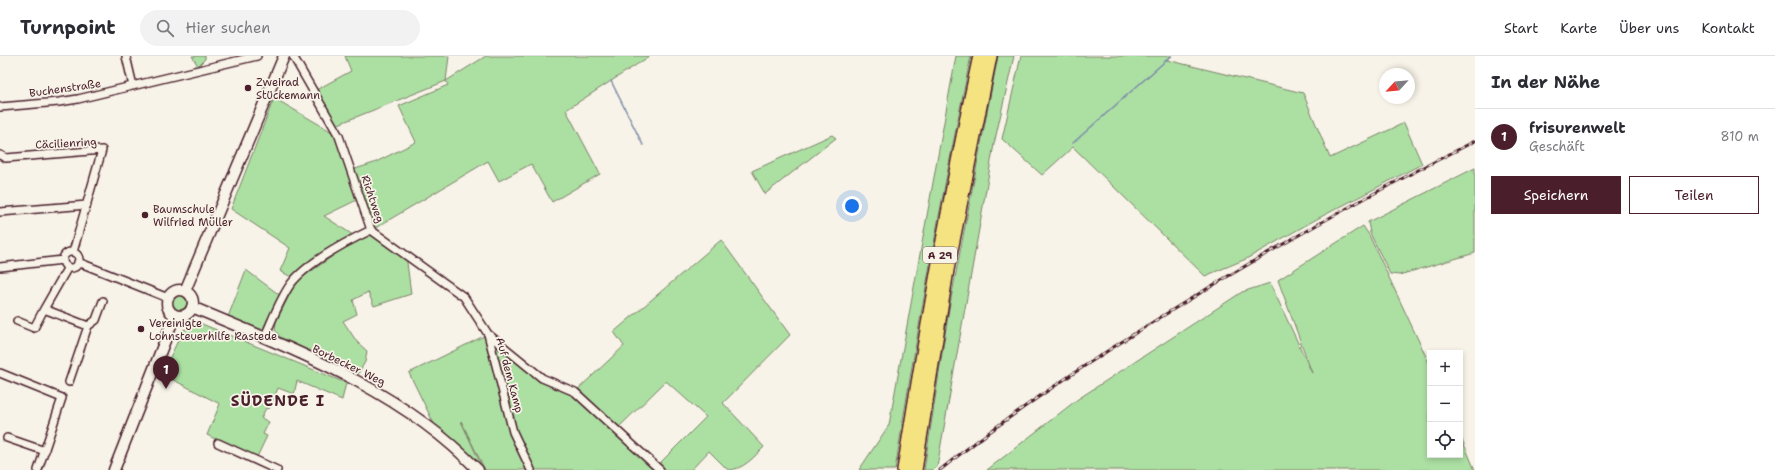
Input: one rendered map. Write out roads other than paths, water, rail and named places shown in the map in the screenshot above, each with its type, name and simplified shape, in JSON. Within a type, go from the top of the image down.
[{"type":"highway","name":"A 29","points":[[915,470],[912,456],[937,269],[962,139],[980,56]]},
{"type":"highway","name":"A 29","points":[[904,470],[912,456],[990,56]]},
{"type":"street","points":[[126,56],[133,86]]},
{"type":"street","name":"Buchenstraße","points":[[0,106],[60,102],[257,56]]},
{"type":"street","points":[[185,291],[284,56]]},
{"type":"street","name":"Richtweg","points":[[293,56],[339,136],[371,230],[464,297],[488,334]]},
{"type":"street","name":"Cäcilienring","points":[[0,155],[6,158],[102,150],[74,252]]},
{"type":"street","points":[[0,212],[87,205]]},
{"type":"street","points":[[264,338],[286,292],[295,280],[335,249],[371,230]]},
{"type":"street","points":[[63,260],[66,253],[74,252],[78,256],[78,262],[74,267],[68,267]]},
{"type":"street","points":[[0,267],[63,260]]},
{"type":"street","points":[[63,260],[68,267]]},
{"type":"street","points":[[78,262],[168,298]]},
{"type":"street","points":[[17,321],[34,328],[68,267]]},
{"type":"street","points":[[175,291],[185,291],[192,299],[192,307],[187,314],[175,315],[169,309],[168,298],[175,291]]},
{"type":"street","points":[[69,382],[88,326],[96,320],[103,301]]},
{"type":"street","name":"Borbecker Weg","points":[[192,307],[264,338],[359,382],[393,401],[433,429],[478,470]]},
{"type":"street","points":[[44,309],[88,326]]},
{"type":"street","points":[[114,470],[175,315]]},
{"type":"street","name":"Auf dem Kamp","points":[[488,334],[513,432],[531,470]]},
{"type":"street","name":"Auf dem Kamp","points":[[488,334],[542,378],[575,392],[660,470]]},
{"type":"street","points":[[0,373],[62,398],[38,470]]},
{"type":"street","points":[[8,438],[45,452]]},
{"type":"street","points":[[218,443],[278,470]]},
{"type":"waterway","points":[[1073,143],[1171,56]]},
{"type":"waterway","points":[[611,81],[643,145]]},
{"type":"railway","points":[[940,470],[969,447],[1058,383],[1182,304],[1327,219],[1475,141]]},
{"type":"place","name":"Zweirad Stückemann","points":[[248,88]]},
{"type":"place","name":"Baumschule Wilfried Müller","points":[[145,215]]},
{"type":"place","name":"Vereinigte Lohnsteuerhilfe Rastede","points":[[141,329]]},
{"type":"place","name":"frisurenwelt","points":[[166,389]]},
{"type":"district","name":"SÜDENDE I","points":[[278,401]]}]
